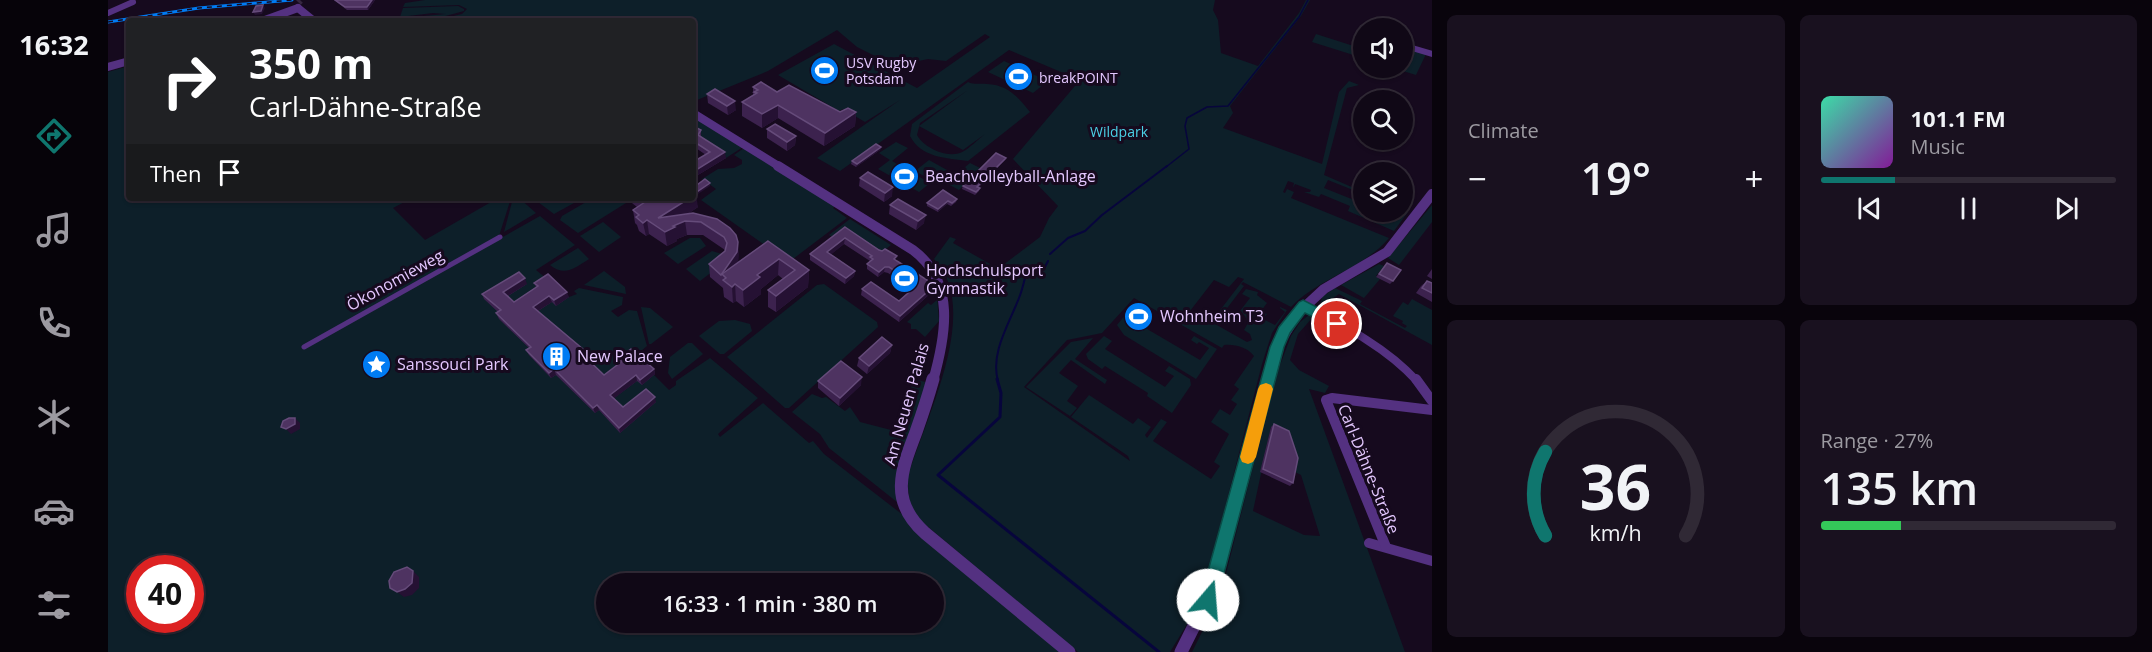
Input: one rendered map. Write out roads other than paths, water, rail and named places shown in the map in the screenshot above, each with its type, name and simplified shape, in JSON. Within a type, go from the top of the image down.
[{"type":"street","points":[[108,13],[133,2]]},
{"type":"street","points":[[269,18],[298,5],[311,18]]},
{"type":"street","points":[[1413,48],[1432,54]]},
{"type":"street","points":[[108,68],[126,62]]},
{"type":"street","name":"Am Neuen Palais","points":[[696,115],[913,250],[930,265],[939,281],[943,334],[932,384],[903,474],[901,492],[908,515],[925,533],[1069,652]]},
{"type":"street","points":[[1181,652],[1212,592],[1277,347],[1284,330],[1303,305],[1324,288],[1378,259],[1432,194]]},
{"type":"street","name":"Ökonomieweg","points":[[304,347],[500,237]]},
{"type":"street","points":[[1303,305],[1387,353],[1410,373],[1432,401]]},
{"type":"street","name":"Carl-Dähne-Straße","points":[[1386,548],[1326,400],[1332,398],[1432,410]]},
{"type":"street","points":[[1369,543],[1432,561]]},
{"type":"waterway","points":[[1166,167],[1189,149],[1185,126],[1187,118],[1207,107],[1228,106],[1299,17],[1308,0]]},
{"type":"waterway","points":[[1050,254],[1068,238],[1085,231],[1102,215],[1167,166]]},
{"type":"waterway","points":[[998,381],[996,370],[998,349],[1020,294],[1028,266],[1045,267],[1048,261]]},
{"type":"waterway","points":[[997,379],[1001,393],[1000,417],[938,475],[1159,652]]},
{"type":"railway","points":[[134,18],[199,8],[292,0]]},
{"type":"railway","points":[[108,22],[126,19]]},
{"type":"place","name":"USV Rugby Potsdam","points":[[825,70]]},
{"type":"place","name":"breakPOINT","points":[[1018,77]]},
{"type":"place","name":"Beachvolleyball-Anlage","points":[[904,176]]},
{"type":"place","name":"Hochschulsport Gymnastik","points":[[905,279]]},
{"type":"place","name":"Wohnheim T3","points":[[1139,316]]},
{"type":"place","name":"New Palace","points":[[556,356]]},
{"type":"place","name":"Sanssouci Park","points":[[376,364]]},
{"type":"park label","name":"Wildpark","points":[[1119,131]]}]
